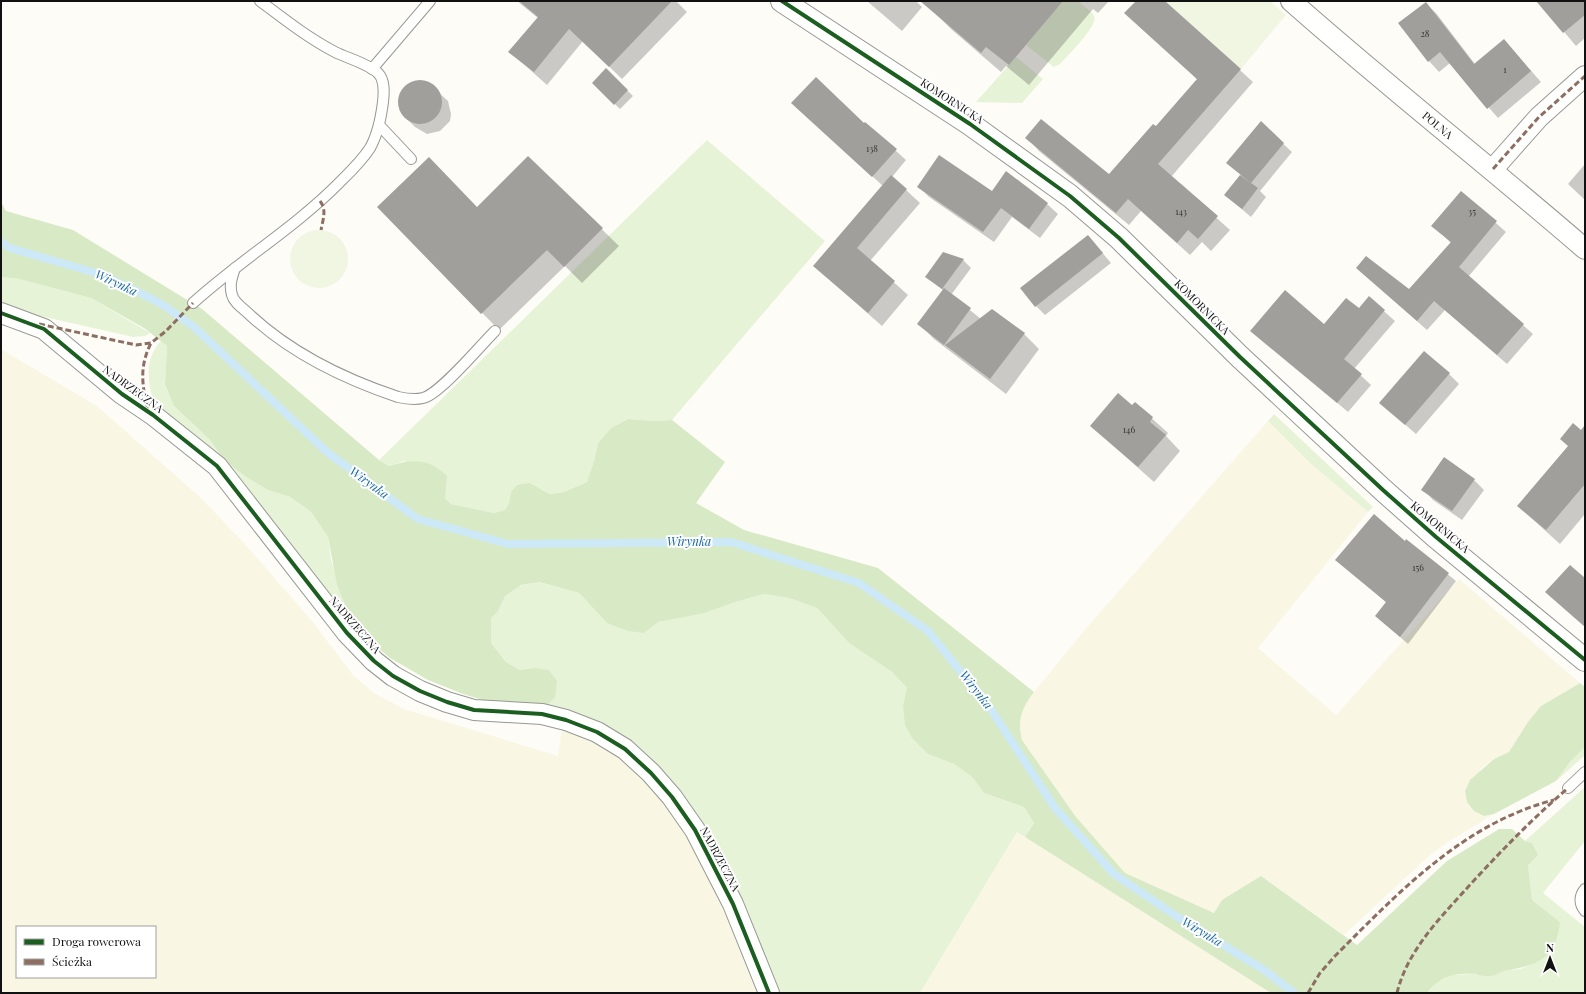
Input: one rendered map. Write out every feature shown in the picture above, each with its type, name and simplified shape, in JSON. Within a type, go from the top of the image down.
[{"type":"street","name":"KOMORNICKA","points":[[782,1],[970,124],[1070,196],[1119,238],[1240,357],[1374,482],[1436,537],[1585,660]]},
{"type":"street","name":"POLNA","points":[[1291,1],[1352,55],[1493,169],[1585,249]]},
{"type":"street","points":[[1493,169],[1539,117],[1585,76]]},
{"type":"street","name":"NADRZECZNA","points":[[1,313],[44,329],[122,394],[153,415],[217,466],[347,633],[374,661],[393,676],[440,700],[474,710],[542,714],[566,720],[597,732],[625,749],[651,773],[672,797],[695,830],[733,904],[769,993]]},
{"type":"lane","points":[[193,303],[235,268],[275,239],[324,198],[356,166],[369,149],[379,125],[383,98],[383,84],[379,74],[318,42],[290,24],[260,1]]},
{"type":"lane","points":[[372,69],[430,1]]},
{"type":"lane","points":[[379,125],[411,159]]},
{"type":"lane","points":[[235,268],[230,287],[232,296],[273,335],[297,352],[322,365],[398,397],[412,399],[424,398],[437,391],[494,331]]},
{"type":"lane","points":[[1568,788],[1585,772]]},
{"type":"lane","points":[[1585,889],[1580,899],[1580,904],[1585,911]]},
{"type":"shaded area","points":[[1,349],[97,406],[200,497],[244,543],[312,621],[353,675],[374,693],[404,709],[558,756],[562,728],[594,740],[623,759],[664,801],[689,837],[737,933],[760,993],[1,993]]},
{"type":"shaded area","points":[[1268,421],[1310,463],[1368,512],[1258,648],[1336,715],[1459,579],[1580,683],[1541,706],[1509,752],[1494,759],[1480,769],[1484,816],[1494,814],[1445,844],[1429,856],[1344,935],[1261,876],[1214,913],[1124,873],[1076,817],[1022,740],[1019,729],[1023,708],[1030,697],[1082,633]]},
{"type":"shaded area","points":[[1017,832],[1258,983],[1271,993],[920,993]]},
{"type":"green space","points":[[1063,1],[1082,1],[1080,3],[1093,14],[1094,20],[1092,26],[1082,40],[1060,64],[1054,67],[1026,45]]},
{"type":"green space","points":[[1165,1],[1270,1],[1286,15],[1241,69]]},
{"type":"green space","points":[[1016,57],[1043,79],[1022,103],[976,102]]},
{"type":"green space","points":[[707,140],[825,241],[672,420],[655,421],[628,419],[611,428],[598,443],[587,482],[564,492],[550,494],[541,489],[511,492],[509,503],[505,510],[494,513],[451,504],[445,498],[444,491],[404,461],[389,466],[379,460]]},
{"type":"green space","points":[[1,202],[6,211],[73,230],[202,309],[379,460],[389,466],[413,461],[427,463],[440,470],[447,476],[445,498],[451,504],[494,513],[505,510],[509,503],[511,492],[517,485],[529,483],[550,494],[564,492],[587,482],[598,443],[611,428],[628,419],[655,421],[672,420],[725,462],[696,503],[744,530],[878,568],[1034,692],[1026,703],[1020,720],[1022,740],[1076,817],[1125,873],[1214,913],[1222,900],[1261,876],[1357,945],[1447,861],[1499,829],[1512,829],[1525,841],[1532,843],[1538,855],[1528,865],[1532,900],[1560,922],[1558,934],[1554,944],[1549,952],[1536,963],[1504,971],[1492,976],[1475,974],[1454,975],[1442,979],[1427,993],[1271,993],[1025,837],[1034,823],[1024,807],[984,793],[972,777],[954,764],[928,754],[912,738],[905,725],[903,705],[907,688],[892,672],[849,643],[817,608],[789,598],[764,594],[704,613],[658,622],[644,633],[628,631],[607,623],[579,593],[539,582],[521,585],[505,596],[498,611],[491,618],[491,643],[506,662],[520,670],[534,668],[549,670],[557,681],[555,697],[545,707],[493,703],[463,694],[428,680],[390,658],[365,637],[346,607],[337,585],[328,537],[311,512],[290,497],[268,490],[246,477],[225,461],[210,440],[174,406],[165,385],[167,346],[144,328],[91,298],[19,279],[1,277]]},
{"type":"green space","points":[[319,230],[330,232],[343,243],[346,248],[348,259],[346,270],[335,283],[330,286],[319,288],[308,286],[295,275],[292,270],[290,259],[292,248],[303,235],[308,232]]},
{"type":"green space","points":[[1,277],[19,279],[91,298],[150,333],[145,336],[133,337],[1,307]]},
{"type":"green space","points":[[161,341],[167,346],[165,386],[174,406],[210,440],[225,461],[246,477],[268,490],[290,497],[311,512],[328,537],[331,560],[346,607],[365,637],[340,612],[153,400],[149,384],[149,369],[152,354]]},
{"type":"green space","points":[[1274,414],[1373,507],[1368,512],[1310,463],[1268,421]]},
{"type":"green space","points":[[538,582],[579,593],[607,623],[658,622],[764,594],[789,598],[817,608],[849,643],[892,672],[907,688],[903,705],[928,754],[954,764],[972,777],[984,793],[1024,807],[1034,823],[1025,837],[1017,832],[920,993],[777,993],[684,798],[672,780],[658,766],[545,707],[534,668],[520,670],[506,662],[491,643],[491,618],[505,596],[516,588]]},
{"type":"green space","points":[[1580,683],[1585,687],[1585,747],[1570,762],[1556,781],[1494,814],[1484,816],[1474,811],[1467,802],[1465,791],[1470,780],[1494,759],[1509,752],[1528,722],[1541,706]]},
{"type":"green space","points":[[1585,747],[1585,755],[1556,781],[1570,762]]},
{"type":"green space","points":[[1585,787],[1585,841],[1543,893],[1585,927],[1585,993],[1427,993],[1435,982],[1452,975],[1473,974],[1491,976],[1502,971],[1521,969],[1537,961],[1560,922],[1532,900],[1528,866],[1532,843],[1525,841]]},
{"type":"building","points":[[519,1],[672,1],[609,67],[569,29],[534,72],[508,52],[538,17]]},
{"type":"building","points":[[920,1],[1063,1],[1009,65],[986,47],[981,53]]},
{"type":"building","points":[[1136,1],[1165,1],[1241,69],[1158,164],[1218,216],[1198,239],[1188,230],[1177,243],[1128,199],[1116,213],[1025,138],[1041,119],[1109,174],[1153,124],[1156,126],[1197,79],[1124,13]]},
{"type":"building","points":[[1536,1],[1585,1],[1585,15],[1563,33]]},
{"type":"building","points":[[1426,2],[1474,64],[1504,39],[1531,71],[1487,109],[1440,52],[1428,62],[1398,23]]},
{"type":"building","points":[[606,68],[628,90],[614,105],[592,83]]},
{"type":"building","points":[[816,77],[864,123],[865,122],[897,149],[872,177],[791,103]]},
{"type":"building","points":[[420,80],[432,84],[438,90],[442,102],[438,114],[432,120],[420,124],[408,120],[402,114],[398,102],[402,90],[408,84]]},
{"type":"building","points":[[1261,121],[1284,143],[1251,183],[1226,163]]},
{"type":"building","points":[[939,155],[992,191],[1006,171],[1048,203],[1029,229],[1001,208],[983,232],[917,187]]},
{"type":"building","points":[[528,156],[603,228],[564,267],[547,250],[481,314],[377,207],[429,157],[477,207]]},
{"type":"building","points":[[891,175],[907,189],[857,248],[895,281],[868,313],[813,266]]},
{"type":"building","points":[[1240,175],[1258,188],[1242,209],[1224,195]]},
{"type":"building","points":[[1461,191],[1497,221],[1459,267],[1524,324],[1497,355],[1434,301],[1417,321],[1356,268],[1366,256],[1409,289],[1451,242],[1431,226]]},
{"type":"building","points":[[1088,235],[1103,253],[1035,307],[1020,288]]},
{"type":"building","points":[[943,252],[964,259],[942,289],[925,277]]},
{"type":"building","points":[[944,288],[971,308],[944,345],[917,324]]},
{"type":"building","points":[[1285,290],[1324,324],[1346,298],[1359,308],[1369,296],[1385,310],[1344,359],[1362,374],[1337,403],[1250,331]]},
{"type":"building","points":[[992,309],[1025,333],[990,379],[945,345]]},
{"type":"building","points":[[1424,351],[1450,373],[1405,425],[1379,403]]},
{"type":"building","points":[[1118,393],[1132,405],[1135,402],[1153,417],[1150,422],[1166,435],[1138,467],[1090,426]]},
{"type":"building","points":[[1573,423],[1581,430],[1585,425],[1585,484],[1546,530],[1517,506],[1568,446],[1560,439]]},
{"type":"building","points":[[1444,457],[1475,479],[1452,511],[1421,490]]},
{"type":"building","points":[[1374,514],[1405,541],[1406,539],[1449,573],[1400,637],[1375,616],[1386,602],[1335,560]]},
{"type":"building","points":[[1570,565],[1585,578],[1585,627],[1545,592]]},
{"type":"waterway","name":"Wirynka","points":[[1,242],[10,248],[96,273],[131,288],[163,305],[194,327],[328,453],[418,519],[508,544],[731,542],[859,583],[928,631],[990,708],[1055,808],[1114,874],[1176,916],[1264,970],[1294,993]]},
{"type":"marked path","points":[[1493,169],[1539,117],[1585,76]]},
{"type":"marked path","points":[[320,201],[324,211],[321,230]]},
{"type":"marked path","points":[[39,324],[136,345],[151,343],[166,331],[193,303]]},
{"type":"marked path","points":[[148,411],[144,393],[143,368],[151,343]]},
{"type":"marked path","points":[[1397,993],[1408,963],[1416,949],[1436,923],[1504,848],[1568,788]]},
{"type":"marked path","points":[[1308,993],[1320,973],[1335,956],[1384,908],[1435,863],[1462,843],[1491,825],[1521,811],[1554,800]]},
{"type":"cycle path","points":[[782,1],[970,124],[1070,196],[1119,238],[1240,357],[1383,490],[1436,537],[1585,660]]},
{"type":"cycle path","points":[[1,313],[44,329],[122,394],[153,415],[217,466],[347,633],[374,661],[393,676],[420,691],[447,702],[474,710],[542,714],[566,720],[597,732],[625,749],[651,773],[672,797],[695,830],[733,904],[769,993]]}]
